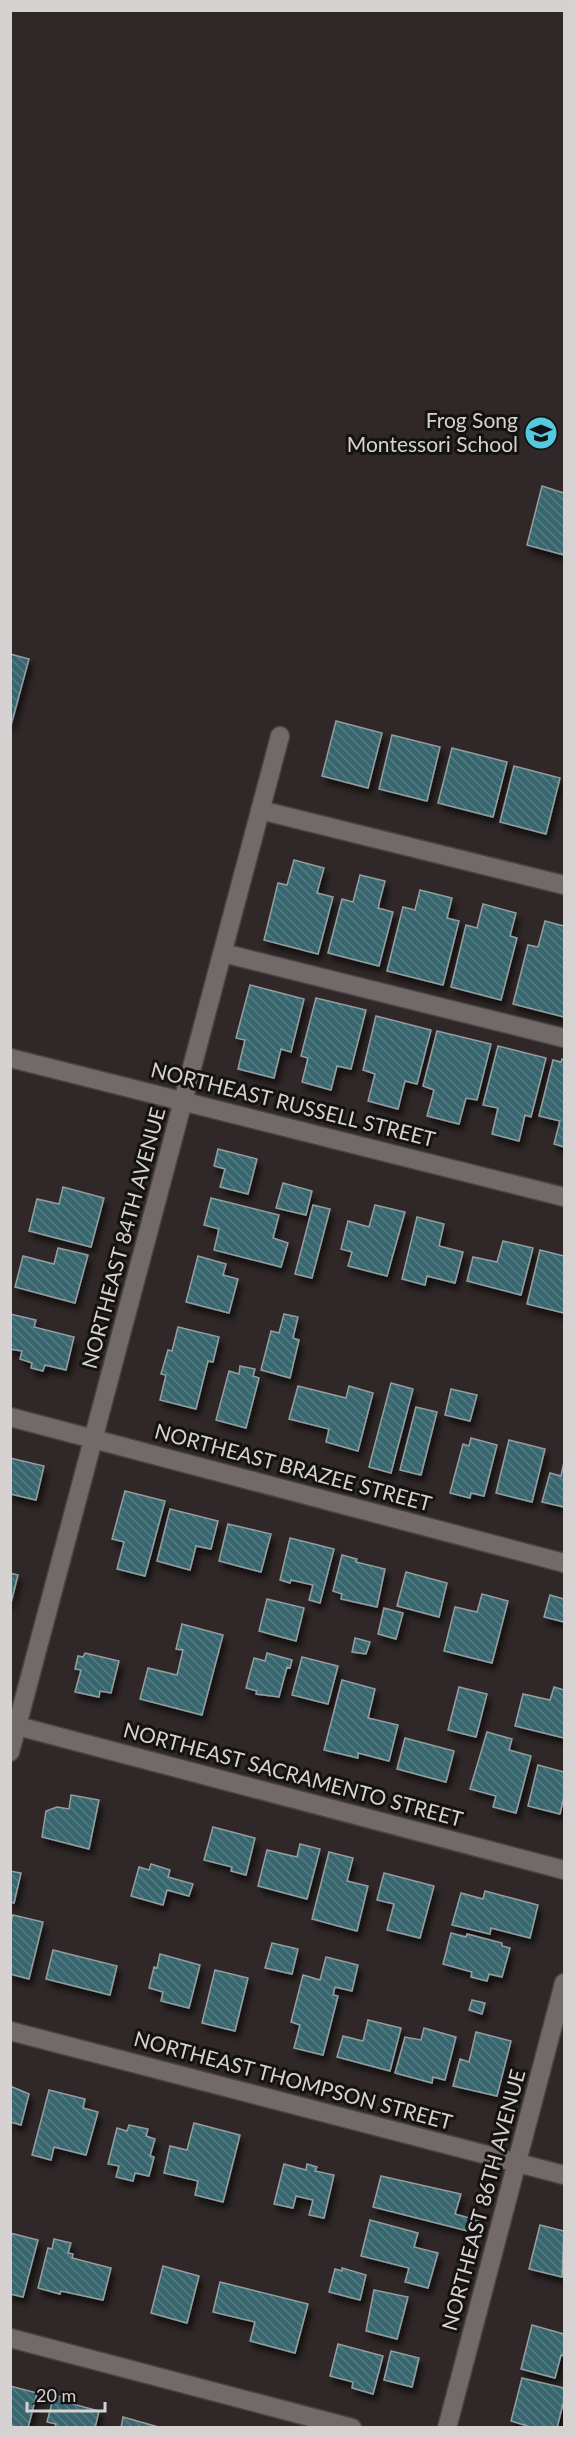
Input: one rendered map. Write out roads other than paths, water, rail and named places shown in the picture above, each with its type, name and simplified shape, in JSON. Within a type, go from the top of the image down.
[{"type":"street","name":"NORTHEAST 84TH AVENUE","points":[[10,1752],[14,1725],[94,1438],[280,736]]},
{"type":"street","points":[[260,810],[564,885]]},
{"type":"street","points":[[223,953],[564,1038]]},
{"type":"street","name":"NORTHEAST RUSSELL STREET","points":[[10,1058],[564,1197]]},
{"type":"street","name":"NORTHEAST BRAZEE STREET","points":[[10,1417],[564,1563]]},
{"type":"street","name":"NORTHEAST SACRAMENTO STREET","points":[[14,1725],[564,1870]]},
{"type":"street","name":"NORTHEAST 86TH AVENUE","points":[[447,2427],[564,1983]]},
{"type":"street","name":"NORTHEAST THOMPSON STREET","points":[[10,2031],[564,2175]]},
{"type":"street","points":[[10,2338],[352,2427]]},
{"type":"place","name":"Frog Song Montessori School","points":[[541,433]]}]
